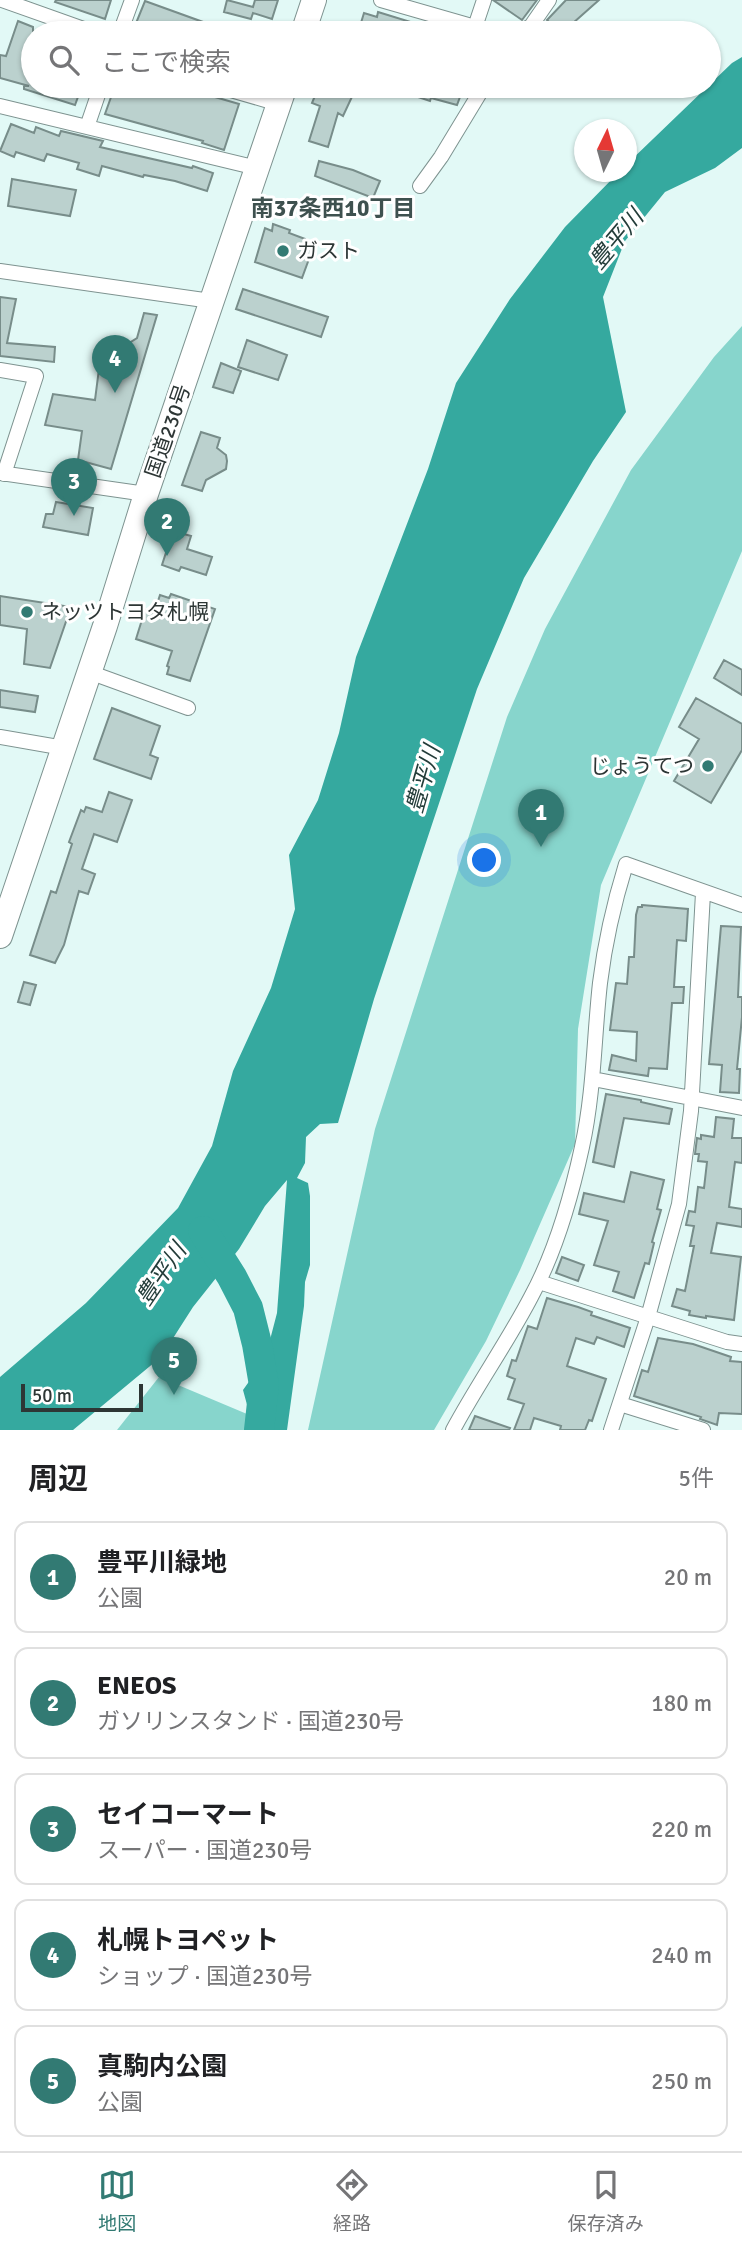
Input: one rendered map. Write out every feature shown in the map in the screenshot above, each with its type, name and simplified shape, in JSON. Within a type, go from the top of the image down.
[{"type":"highway","points":[[307,21],[314,0]]},
{"type":"highway","name":"国道230号","points":[[0,936],[281,98]]},
{"type":"street","points":[[2,0],[61,21]]},
{"type":"street","points":[[124,21],[132,0]]},
{"type":"street","points":[[382,0],[454,21]]},
{"type":"street","points":[[477,21],[484,0]]},
{"type":"street","points":[[534,21],[549,0]]},
{"type":"street","points":[[87,127],[97,98]]},
{"type":"street","points":[[420,186],[477,98]]},
{"type":"street","points":[[0,106],[257,168]]},
{"type":"street","points":[[0,271],[211,301]]},
{"type":"street","points":[[0,370],[36,376],[2,474],[146,494]]},
{"type":"street","points":[[89,673],[188,708]]},
{"type":"street","points":[[0,737],[64,748]]},
{"type":"street","points":[[453,1430],[475,1390],[490,1371],[539,1282],[562,1224],[582,1146],[593,1079],[604,955],[613,907],[626,864],[742,905]]},
{"type":"street","points":[[611,1430],[648,1317],[679,1204],[691,1098],[704,893]]},
{"type":"street","points":[[593,1079],[742,1108]]},
{"type":"street","points":[[539,1282],[727,1342],[742,1344]]},
{"type":"street","points":[[620,1404],[703,1430]]},
{"type":"shaded area","points":[[742,326],[742,551],[601,885],[578,1029],[575,1144],[486,1341],[434,1430],[308,1430],[375,1129],[507,717],[545,629],[631,470],[714,357]]},
{"type":"shaded area","points":[[159,1377],[247,1414],[247,1430],[117,1430]]},
{"type":"water","name":"豊平川","points":[[742,57],[742,148],[715,168],[665,192],[625,241],[603,297],[626,412],[593,461],[524,578],[477,689],[374,999],[338,1123],[320,1124],[306,1137],[305,1163],[297,1178],[308,1183],[310,1196],[310,1265],[305,1282],[287,1430],[248,1430],[249,1412],[243,1390],[265,1359],[277,1313],[287,1180],[265,1206],[239,1249],[193,1307],[161,1357],[73,1430],[0,1430],[0,1377],[86,1303],[178,1208],[212,1146],[233,1071],[271,988],[295,909],[289,855],[318,800],[339,733],[356,657],[428,469],[456,383],[510,299],[565,227],[609,182],[637,182],[637,154],[696,98],[721,98],[721,74]]},
{"type":"building","points":[[111,0],[105,19],[55,2]]},
{"type":"building","points":[[227,0],[253,7],[255,0],[278,0],[272,19],[253,13],[251,19],[224,12]]},
{"type":"building","points":[[493,0],[537,0],[522,20]]},
{"type":"building","points":[[566,0],[599,0],[575,21],[547,20]]},
{"type":"building","points":[[145,1],[200,21],[137,21]]},
{"type":"building","points":[[378,12],[407,21],[362,21],[364,13],[377,17]]},
{"type":"building","points":[[18,21],[21,22],[21,84],[0,78],[0,55],[6,56]]},
{"type":"building","points":[[53,98],[78,98],[75,105]]},
{"type":"building","points":[[111,98],[218,98],[239,104],[224,150],[202,143],[203,141],[105,114]]},
{"type":"building","points":[[314,98],[351,98],[343,116],[338,113],[328,147],[309,141],[320,106],[312,103]]},
{"type":"building","points":[[431,98],[460,98],[457,105]]},
{"type":"building","points":[[11,124],[34,133],[36,127],[59,136],[61,131],[103,141],[100,147],[192,168],[193,166],[213,173],[207,191],[175,181],[144,175],[143,177],[102,166],[99,176],[77,169],[79,163],[47,154],[44,161],[16,152],[14,157],[0,151]]},
{"type":"building","points":[[319,161],[380,181],[373,198],[315,176]]},
{"type":"building","points":[[12,179],[76,190],[70,216],[8,206]]},
{"type":"building","points":[[273,224],[305,239],[304,245],[313,248],[302,278],[255,262],[265,228],[272,231]]},
{"type":"building","points":[[243,289],[328,317],[321,337],[236,309]]},
{"type":"building","points":[[0,297],[16,299],[7,343],[55,347],[54,362],[0,356]]},
{"type":"building","points":[[144,313],[157,315],[111,469],[78,460],[82,431],[45,425],[53,394],[95,400],[100,361],[137,338]]},
{"type":"building","points":[[247,340],[287,355],[278,380],[238,367]]},
{"type":"building","points":[[221,363],[241,371],[233,393],[213,387]]},
{"type":"building","points":[[201,432],[220,438],[217,448],[226,455],[227,461],[226,469],[206,480],[202,491],[182,485]]},
{"type":"building","points":[[56,502],[93,508],[88,535],[43,527],[46,514],[53,514]]},
{"type":"building","points":[[173,531],[191,536],[187,549],[212,557],[206,575],[181,567],[179,571],[162,565]]},
{"type":"building","points":[[171,594],[215,609],[190,681],[167,674],[172,651],[136,639],[145,610],[154,613],[160,595],[169,598]]},
{"type":"building","points":[[0,596],[71,607],[50,668],[24,664],[27,629],[0,625]]},
{"type":"building","points":[[724,660],[742,670],[742,695],[714,678]]},
{"type":"building","points":[[0,690],[38,696],[35,712],[0,707]]},
{"type":"building","name":"じょうてつ","points":[[696,698],[742,724],[742,750],[711,803],[674,781],[699,739],[679,727]]},
{"type":"building","points":[[112,708],[160,726],[150,755],[158,758],[151,779],[94,759]]},
{"type":"building","points":[[109,792],[132,800],[117,842],[94,834],[82,869],[95,874],[88,894],[79,891],[64,945],[55,963],[30,955],[51,891],[56,893],[72,844],[69,842],[81,810],[84,812],[86,807],[102,812]]},
{"type":"building","points":[[642,905],[688,909],[686,941],[677,940],[674,987],[684,987],[683,1003],[672,1003],[667,1069],[649,1068],[648,1076],[609,1070],[612,1055],[636,1061],[637,1032],[610,1030],[616,983],[627,984],[629,957],[634,957],[636,915],[638,907]]},
{"type":"building","points":[[721,926],[741,927],[738,997],[742,997],[742,1017],[737,1069],[740,1069],[739,1093],[720,1092],[722,1065],[709,1064]]},
{"type":"building","points":[[24,982],[36,985],[30,1005],[18,1002]]},
{"type":"building","points":[[606,1094],[672,1109],[669,1124],[624,1118],[614,1167],[593,1162]]},
{"type":"building","points":[[716,1117],[734,1119],[732,1138],[742,1138],[742,1163],[735,1162],[729,1207],[742,1209],[742,1227],[717,1223],[711,1253],[741,1257],[734,1320],[689,1315],[690,1311],[672,1306],[677,1289],[685,1291],[694,1246],[690,1246],[694,1226],[686,1225],[689,1211],[695,1212],[698,1187],[704,1188],[707,1162],[698,1161],[699,1154],[695,1154],[697,1138],[701,1139],[701,1135],[714,1137]]},
{"type":"building","points":[[631,1172],[664,1180],[657,1209],[661,1210],[649,1264],[645,1263],[634,1298],[613,1291],[619,1272],[594,1265],[608,1221],[579,1214],[584,1193],[624,1202]]},
{"type":"building","points":[[562,1257],[584,1265],[578,1281],[556,1273]]},
{"type":"building","points":[[547,1298],[592,1312],[591,1315],[630,1328],[624,1347],[597,1337],[594,1344],[576,1338],[567,1366],[606,1379],[592,1421],[589,1420],[585,1430],[560,1430],[561,1426],[534,1418],[530,1430],[514,1430],[524,1404],[508,1399],[515,1379],[507,1376],[512,1360],[516,1361],[528,1326],[537,1329]]},
{"type":"building","points":[[658,1338],[693,1344],[731,1357],[730,1361],[742,1362],[742,1414],[719,1413],[717,1425],[700,1419],[701,1417],[634,1396],[642,1370],[648,1372]]},
{"type":"building","points":[[475,1416],[510,1428],[469,1430]]},
{"type":"waterway","points":[[203,1231],[248,1308],[264,1385],[259,1430]]},
{"type":"place","name":"ガスト","points":[[283,251]]},
{"type":"place","name":"札幌トヨペット","points":[[115,393]]},
{"type":"place","name":"セイコーマート","points":[[74,516]]},
{"type":"place","name":"ENEOS","points":[[167,556]]},
{"type":"place","name":"ネッツトヨタ札幌","points":[[27,612]]},
{"type":"place","name":"じょうてつ","points":[[708,766]]},
{"type":"place","name":"豊平川緑地","points":[[541,847]]},
{"type":"place","name":"真駒内公園","points":[[174,1395]]},
{"type":"district","name":"南37条西10丁目","points":[[333,208]]}]
